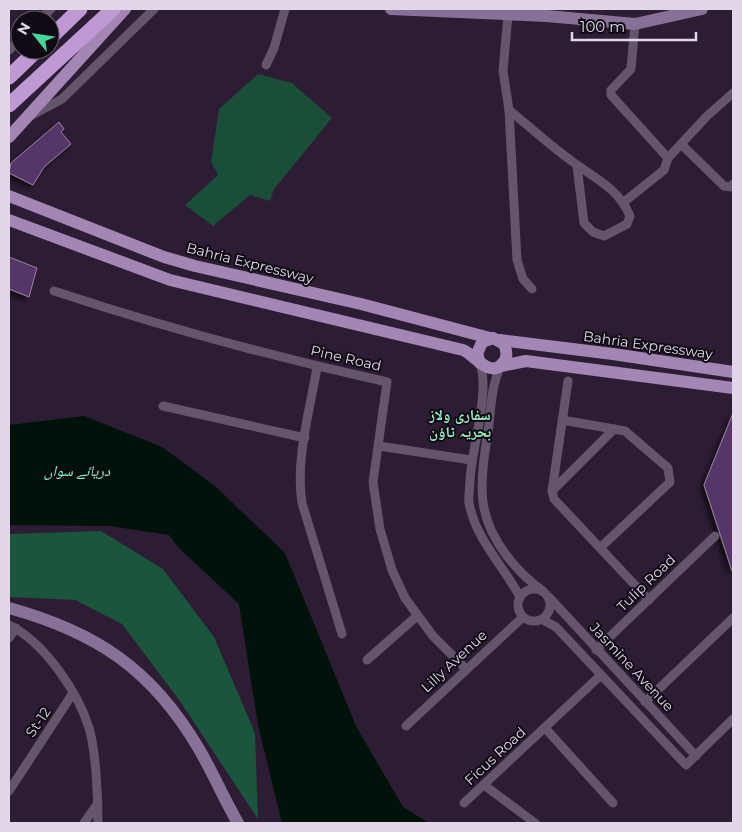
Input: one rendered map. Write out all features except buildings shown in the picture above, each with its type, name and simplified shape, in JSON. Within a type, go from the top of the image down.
[{"type":"highway","points":[[60,28],[80,9]]},
{"type":"highway","points":[[9,105],[113,9]]},
{"type":"highway","points":[[9,77],[27,60]]},
{"type":"main road","points":[[9,137],[125,9]]},
{"type":"main road","points":[[391,9],[458,10],[508,15],[548,12],[635,24],[702,9]]},
{"type":"main road","name":"Bahria Expressway","points":[[9,196],[164,257],[195,266],[361,304],[495,339],[733,372]]},
{"type":"main road","points":[[9,220],[170,280],[463,350],[480,363],[492,368],[526,361],[733,388]]},
{"type":"main road","points":[[480,363],[477,350],[482,342],[495,339],[506,350],[507,356],[501,366]]},
{"type":"main road","points":[[9,608],[65,626],[103,645],[132,666],[176,714],[198,747],[238,823]]},
{"type":"street","points":[[27,117],[62,99],[154,9]]},
{"type":"street","points":[[266,65],[274,48],[285,9]]},
{"type":"street","points":[[508,15],[503,71],[509,110],[517,260],[523,279],[532,289]]},
{"type":"street","points":[[635,24],[631,69],[611,90],[610,95],[668,158]]},
{"type":"street","points":[[624,202],[664,170],[668,158],[707,116],[733,93]]},
{"type":"street","points":[[509,110],[577,166],[597,177],[624,202],[630,216],[627,224],[604,236],[593,232],[584,224],[581,215],[577,166]]},
{"type":"street","points":[[682,145],[724,186],[730,187],[733,184]]},
{"type":"street","name":"Pine Road","points":[[54,291],[158,325],[317,367],[386,382],[373,482],[380,530],[392,570],[405,598],[417,616],[465,668]]},
{"type":"street","points":[[480,363],[484,389],[472,460],[469,502],[476,526],[490,553],[508,576],[520,597]]},
{"type":"street","name":"Jasmine Avenue","points":[[501,366],[494,390],[484,458],[484,507],[488,522],[501,546],[534,584],[546,594],[696,756],[686,765],[556,627],[543,620]]},
{"type":"street","points":[[317,367],[305,438],[300,489],[302,504],[342,634]]},
{"type":"street","points":[[568,380],[552,491],[554,499],[649,600]]},
{"type":"street","points":[[162,406],[305,438]]},
{"type":"street","points":[[562,420],[625,431],[668,468],[670,482],[600,548]]},
{"type":"street","points":[[552,491],[614,429]]},
{"type":"street","points":[[379,446],[472,460]]},
{"type":"street","name":"Tulip Road","points":[[596,650],[715,536]]},
{"type":"street","points":[[534,588],[546,594],[551,605],[549,614],[543,620],[534,622],[523,617],[518,605],[520,597],[526,590],[534,588]]},
{"type":"street","points":[[367,660],[417,616]]},
{"type":"street","name":"Lilly Avenue","points":[[406,726],[465,668],[523,617]]},
{"type":"street","points":[[645,702],[733,618]]},
{"type":"street","points":[[9,638],[12,626],[43,652],[73,694],[90,730],[98,803],[98,823]]},
{"type":"street","name":"Ficus Road","points":[[464,803],[601,675]]},
{"type":"street","name":"St-12","points":[[9,791],[73,694]]},
{"type":"street","points":[[696,756],[733,719]]},
{"type":"street","name":"Ficus Road","points":[[545,728],[613,802]]},
{"type":"street","points":[[484,785],[535,823]]},
{"type":"street","points":[[84,823],[98,803]]},
{"type":"green space","points":[[258,74],[292,83],[332,118],[274,189],[270,201],[250,195],[213,226],[185,205],[218,175],[211,162],[219,109]]},
{"type":"green space","points":[[101,531],[163,569],[214,637],[255,733],[258,819],[180,701],[122,624],[75,600],[9,597],[9,534]]},
{"type":"water","name":"دریائے سواں","points":[[84,416],[162,447],[215,486],[285,553],[356,726],[403,807],[429,823],[282,823],[258,725],[239,604],[178,547],[169,535],[110,526],[9,525],[9,425]]},
{"type":"district","name":"سفاری ولاز بحریہ ٹاؤن","points":[[460,424]]}]
